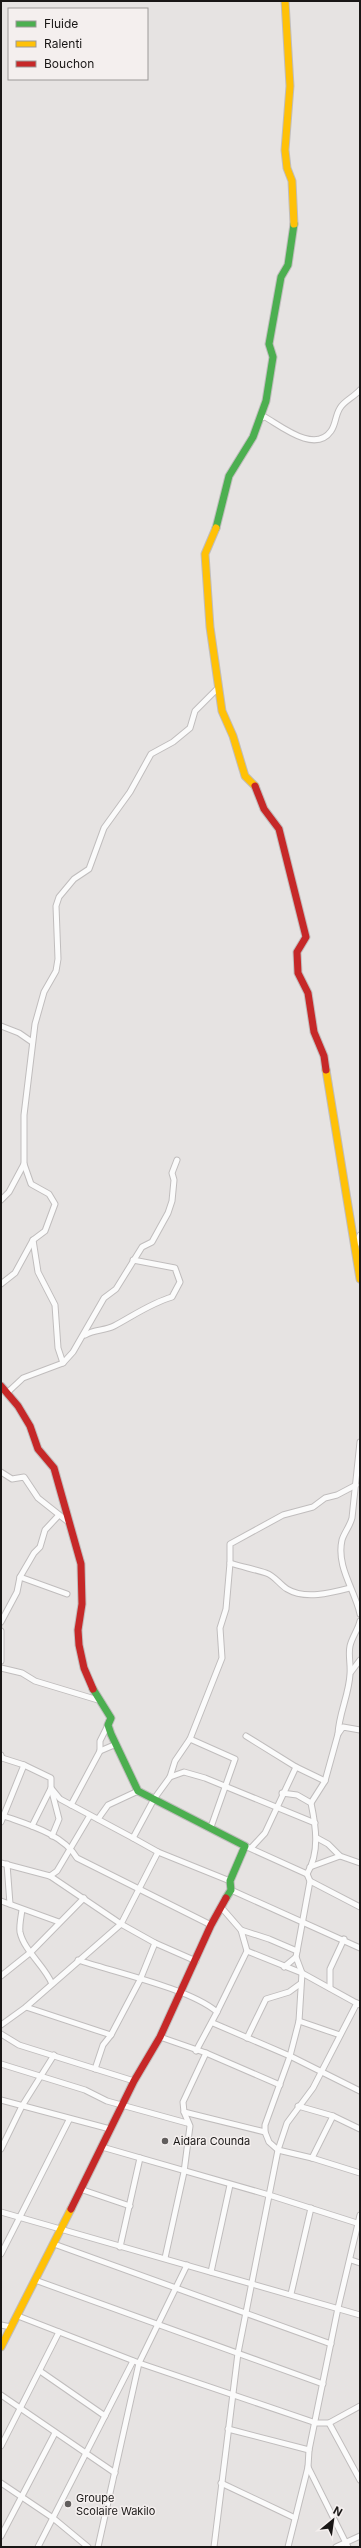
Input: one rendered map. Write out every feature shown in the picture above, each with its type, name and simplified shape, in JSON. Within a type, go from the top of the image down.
[{"type":"street","points":[[285,1],[290,86],[285,150],[287,168],[292,180],[294,220],[288,265],[281,277],[269,344],[273,357],[269,390],[250,443],[229,476],[214,536],[205,554],[208,574],[210,627],[222,711],[237,747],[241,767],[245,776],[255,786],[264,809],[279,829],[286,852],[296,901],[306,937],[297,952],[298,973],[308,994],[314,1032],[324,1056],[356,1245],[360,1279]]},
{"type":"street","points":[[259,419],[266,417],[287,432],[310,439],[322,439],[330,433],[340,407],[360,390]]},
{"type":"street","points":[[1,1284],[15,1273],[34,1240],[45,1231],[55,1204],[49,1194],[31,1184],[24,1164],[24,1115],[32,1042],[44,992],[56,971],[56,906],[59,897],[78,875],[89,869],[104,828],[126,798],[151,754],[173,742],[190,728],[195,711],[218,688]]},
{"type":"street","points":[[1,1026],[19,1033],[32,1042]]},
{"type":"street","points":[[8,1392],[23,1378],[63,1363],[84,1336],[104,1298],[116,1289],[132,1260],[142,1247],[152,1242],[168,1213],[172,1201],[174,1180],[172,1173],[177,1160]]},
{"type":"street","points":[[1,1200],[9,1192],[24,1164]]},
{"type":"street","points":[[356,1245],[360,1235]]},
{"type":"street","points":[[34,1240],[38,1272],[54,1305],[58,1348],[63,1363]]},
{"type":"street","points":[[84,1336],[94,1329],[112,1327],[159,1301],[172,1297],[180,1282],[175,1268],[132,1260]]},
{"type":"street","points":[[1,1386],[8,1392],[30,1426],[38,1449],[54,1468],[67,1521],[81,1564],[78,1579],[82,1602],[78,1633],[80,1653],[98,1700],[112,1718],[100,1741],[100,1751],[71,1805]]},
{"type":"street","points":[[360,1442],[356,1486],[349,1529],[342,1539],[342,1556],[350,1588],[358,1601],[360,1614]]},
{"type":"street","points":[[1,1472],[12,1478],[24,1477],[38,1498],[67,1521]]},
{"type":"street","points":[[133,1838],[154,1799],[170,1777],[175,1761],[190,1739],[222,1658],[220,1628],[226,1609],[230,1544],[283,1515],[313,1507],[325,1498],[337,1495],[356,1486]]},
{"type":"street","points":[[1,1622],[17,1592],[20,1577],[34,1553],[40,1547],[44,1530],[59,1515]]},
{"type":"street","points":[[230,1563],[266,1573],[278,1579],[286,1589],[305,1596],[350,1588]]},
{"type":"street","points":[[20,1577],[67,1594]]},
{"type":"street","points":[[307,1874],[310,1868],[317,1838],[311,1803],[325,1781],[338,1734],[339,1717],[348,1692],[351,1673],[350,1646],[358,1630],[360,1621]]},
{"type":"street","points":[[1,1630],[1,1661]]},
{"type":"street","points":[[351,1673],[360,1660]]},
{"type":"street","points":[[1,1672],[1,1667],[22,1673],[35,1681],[98,1700]]},
{"type":"street","points":[[108,1725],[114,1745],[138,1791],[307,1874],[310,1881],[304,1922],[296,1957],[302,1973],[300,1984],[299,2021],[290,2056],[265,2132],[269,2142],[278,2150],[312,2158],[360,2173]]},
{"type":"street","points":[[338,1734],[343,1727],[360,1730]]},
{"type":"street","points":[[246,1736],[296,1767],[325,1781]]},
{"type":"street","points":[[190,1739],[235,1759],[211,1827]]},
{"type":"street","points":[[100,1751],[114,1745]]},
{"type":"street","points":[[1,1757],[24,1765],[51,1778],[51,1788],[59,1819],[52,1836]]},
{"type":"street","points":[[1,1822],[24,1765]]},
{"type":"street","points":[[1,2347],[18,2316],[34,2280],[61,2230],[134,2081],[160,2037],[196,1961],[211,1925],[231,1890],[230,1880],[249,1846],[264,1833],[278,1808],[282,1793],[296,1767]]},
{"type":"street","points":[[170,1777],[184,1772],[226,1786],[315,1823]]},
{"type":"street","points":[[51,1788],[60,1800],[71,1805],[89,1817],[98,1819],[158,1852],[230,1880]]},
{"type":"street","points":[[32,1826],[51,1788]]},
{"type":"street","points":[[98,1819],[108,1805],[138,1791]]},
{"type":"street","points":[[282,1793],[297,1795],[311,1803]]},
{"type":"street","points":[[4,1816],[32,1826],[52,1836],[71,1848],[76,1858],[211,1925]]},
{"type":"street","points":[[50,1876],[56,1871],[89,1817]]},
{"type":"street","points":[[317,1838],[328,1844],[340,1856],[360,1864]]},
{"type":"street","points":[[2,2023],[26,2007],[121,1924],[140,1890],[158,1852]]},
{"type":"street","points":[[310,1868],[340,1856]]},
{"type":"street","points":[[10,1904],[4,1864],[50,1876],[121,1924],[155,1943],[196,1961]]},
{"type":"street","points":[[310,1881],[360,1907]]},
{"type":"street","points":[[231,1890],[344,1939],[360,1948]]},
{"type":"street","points":[[1,1976],[31,1952],[84,1898]]},
{"type":"street","points":[[1,1902],[59,1922]]},
{"type":"street","points":[[196,2051],[213,2023],[217,2012],[248,1951],[241,1930],[222,1907]]},
{"type":"street","points":[[22,1910],[20,1932],[31,1952],[48,1973],[52,1984]]},
{"type":"street","points":[[241,1930],[269,1939],[297,1951]]},
{"type":"street","points":[[330,1988],[330,1969],[344,1939]]},
{"type":"street","points":[[94,2069],[103,2045],[111,2035],[140,1980],[155,1943]]},
{"type":"street","points":[[214,2547],[238,2353],[278,2150],[287,2123],[298,2106],[313,2088],[358,2004],[302,1973],[284,1967],[248,1951]]},
{"type":"street","points":[[284,1967],[296,1957]]},
{"type":"street","points":[[78,1960],[181,1992],[209,2004],[217,2012]]},
{"type":"street","points":[[247,2038],[266,1999],[289,1992],[300,1984]]},
{"type":"street","points":[[26,2007],[111,2035]]},
{"type":"street","points":[[299,2021],[340,2036]]},
{"type":"street","points":[[213,2023],[290,2056],[360,2091]]},
{"type":"street","points":[[1,2034],[19,2045],[134,2081]]},
{"type":"street","points":[[160,2037],[196,2051],[206,2053],[280,2085]]},
{"type":"street","points":[[165,2258],[184,2172],[190,2126],[187,2123],[183,2102],[206,2053]]},
{"type":"street","points":[[1,2149],[22,2106],[54,2055]]},
{"type":"street","points":[[1,2064],[85,2090],[123,2105],[187,2123]]},
{"type":"street","points":[[1,2100],[69,2120],[110,2129]]},
{"type":"street","points":[[298,2106],[333,2116],[360,2129]]},
{"type":"street","points":[[184,2112],[265,2132]]},
{"type":"street","points":[[312,2158],[333,2116]]},
{"type":"street","points":[[1,2254],[69,2120]]},
{"type":"street","points":[[102,2147],[184,2172],[269,2195],[359,2223]]},
{"type":"street","points":[[120,2247],[140,2158]]},
{"type":"street","points":[[211,2272],[230,2185]]},
{"type":"street","points":[[80,2189],[130,2206]]},
{"type":"street","points":[[291,2294],[311,2208]]},
{"type":"street","points":[[1,2212],[360,2315]]},
{"type":"street","points":[[288,2547],[308,2467],[309,2450],[316,2423],[338,2308],[351,2260],[360,2215]]},
{"type":"street","points":[[54,2244],[246,2315],[332,2344]]},
{"type":"street","points":[[351,2260],[360,2263]]},
{"type":"street","points":[[98,2547],[139,2363],[187,2265]]},
{"type":"street","points":[[34,2280],[323,2384]]},
{"type":"street","points":[[18,2316],[133,2361],[316,2423],[329,2422],[360,2406]]},
{"type":"street","points":[[1,2325],[11,2327]]},
{"type":"street","points":[[1,2446],[60,2332]]},
{"type":"street","points":[[38,2547],[87,2454],[133,2361]]},
{"type":"street","points":[[40,2371],[105,2416]]},
{"type":"street","points":[[1,2396],[115,2473]]},
{"type":"street","points":[[329,2422],[360,2480]]},
{"type":"street","points":[[228,2429],[309,2450]]},
{"type":"street","points":[[1,2536],[55,2433]]},
{"type":"street","points":[[308,2467],[346,2545]]},
{"type":"street","points":[[1,2483],[53,2518],[88,2547]]},
{"type":"street","points":[[221,2483],[295,2518]]},
{"type":"street","points":[[336,2547],[346,2545],[360,2536]]},
{"type":"traffic: fast","points":[[216,528],[229,476],[253,437],[266,401],[273,357],[269,344],[281,277],[288,265],[294,224]]},
{"type":"traffic: fast","points":[[93,1689],[111,1718],[108,1725],[111,1734],[138,1791],[245,1846],[230,1881],[231,1890],[226,1898]]},
{"type":"traffic: slow","points":[[285,1],[290,86],[285,150],[287,168],[292,181],[294,224]]},
{"type":"traffic: slow","points":[[216,528],[205,554],[210,627],[222,711],[233,736],[245,776],[255,786]]},
{"type":"traffic: slow","points":[[326,1070],[360,1279]]},
{"type":"traffic: slow","points":[[1,2347],[71,2209]]},
{"type":"traffic: jam","points":[[255,786],[264,809],[279,829],[306,937],[297,952],[298,973],[308,993],[314,1032],[324,1056],[326,1070]]},
{"type":"traffic: jam","points":[[1,1386],[18,1406],[30,1426],[38,1449],[54,1468],[81,1564],[82,1604],[78,1630],[79,1645],[84,1668],[93,1689]]},
{"type":"traffic: jam","points":[[71,2209],[134,2081],[160,2037],[211,1925],[226,1898]]},
{"type":"place","name":"Aidara Counda","points":[[165,2141]]},
{"type":"place","name":"Groupe Scolaire Wakilo","points":[[68,2504]]}]
